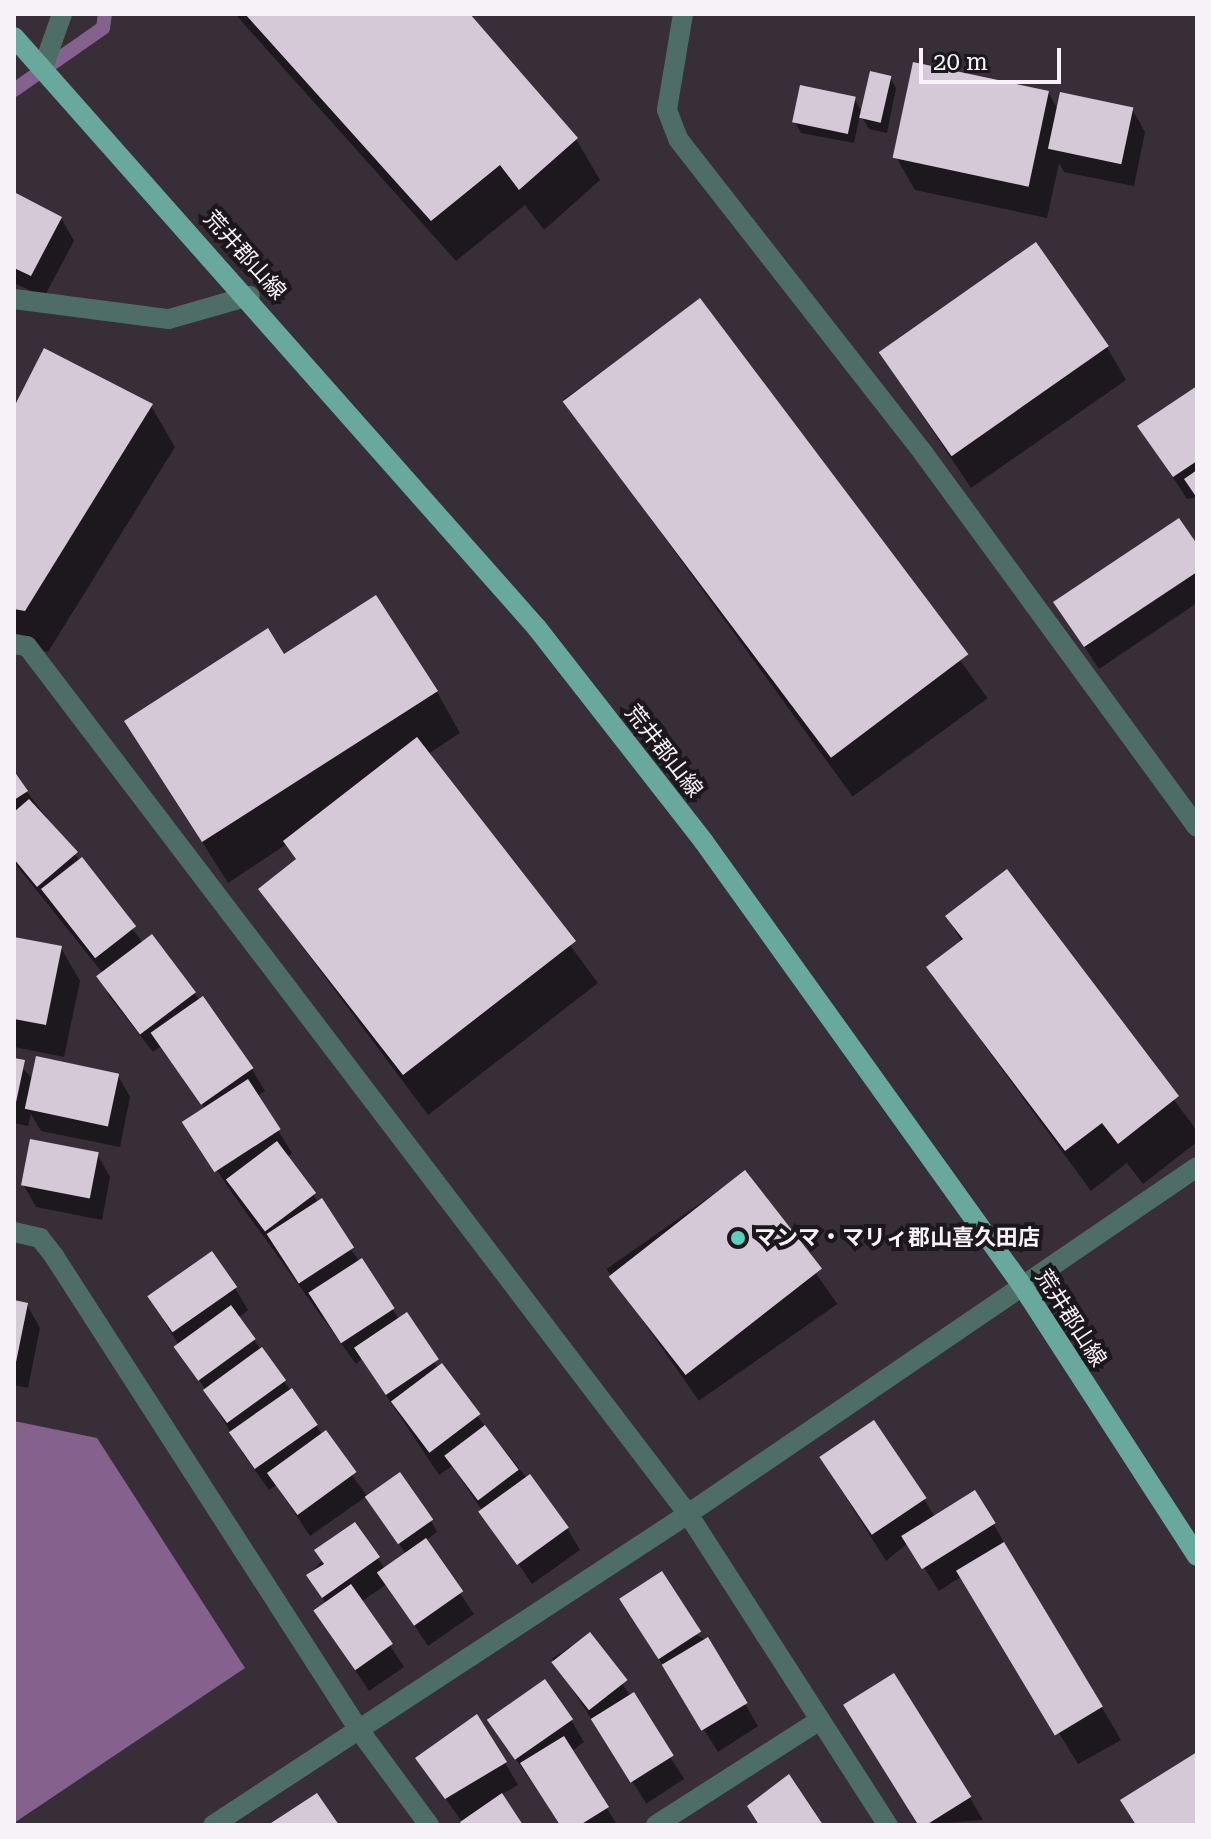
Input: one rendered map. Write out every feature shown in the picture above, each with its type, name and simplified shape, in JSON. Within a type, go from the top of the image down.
[{"type":"main road","name":"荒井郡山線","points":[[14,37],[44,65],[250,296],[567,665],[704,842],[1021,1284],[1197,1556]]},
{"type":"street","points":[[44,65],[62,14]]},
{"type":"street","points":[[683,14],[667,110],[678,139],[924,454],[1197,827]]},
{"type":"street","points":[[14,299],[169,319],[250,296]]},
{"type":"street","points":[[14,644],[27,646],[688,1514],[888,1825]]},
{"type":"street","points":[[213,1825],[688,1514],[1021,1284],[1197,1167]]},
{"type":"street","points":[[14,1232],[40,1238],[54,1256],[359,1730],[429,1825]]},
{"type":"street","points":[[656,1825],[820,1720]]},
{"type":"shaded area","points":[[14,1421],[97,1438],[245,1668],[14,1823]]},
{"type":"building","points":[[245,14],[470,14],[578,138],[519,190],[500,165],[431,221]]},
{"type":"building","points":[[913,62],[1049,91],[1029,187],[893,158]]},
{"type":"building","points":[[870,71],[891,76],[881,123],[859,118]]},
{"type":"building","points":[[800,85],[856,97],[848,134],[792,122]]},
{"type":"building","points":[[1060,92],[1133,108],[1121,164],[1048,149]]},
{"type":"building","points":[[14,192],[62,217],[31,276],[14,268]]},
{"type":"building","points":[[1036,242],[1109,346],[952,456],[879,352]]},
{"type":"building","points":[[700,298],[968,654],[831,758],[563,402]]},
{"type":"building","points":[[44,348],[153,404],[25,611],[14,609],[14,407]]},
{"type":"building","points":[[1197,386],[1197,461],[1173,477],[1137,426]]},
{"type":"building","points":[[1197,470],[1197,498],[1184,479]]},
{"type":"building","points":[[1179,518],[1197,544],[1197,572],[1084,647],[1053,602]]},
{"type":"building","points":[[376,595],[438,691],[202,842],[124,721],[268,628],[284,654]]},
{"type":"building","points":[[417,737],[576,941],[403,1075],[258,889],[296,859],[283,841]]},
{"type":"building","points":[[14,771],[28,791],[14,800]]},
{"type":"building","points":[[29,799],[78,852],[37,887],[14,859],[14,812]]},
{"type":"building","points":[[82,857],[136,926],[95,958],[41,889]]},
{"type":"building","points":[[1007,869],[1179,1096],[1118,1144],[1102,1123],[1065,1151],[926,967],[963,939],[945,916]]},
{"type":"building","points":[[152,934],[196,992],[140,1034],[96,976]]},
{"type":"building","points":[[14,937],[62,946],[46,1025],[14,1019]]},
{"type":"building","points":[[203,996],[253,1068],[201,1105],[151,1033]]},
{"type":"building","points":[[36,1056],[119,1074],[108,1126],[25,1109]]},
{"type":"building","points":[[14,1058],[25,1060],[15,1107],[14,1107]]},
{"type":"building","points":[[248,1079],[281,1129],[214,1172],[182,1122]]},
{"type":"building","points":[[30,1139],[99,1152],[90,1198],[21,1185]]},
{"type":"building","points":[[277,1141],[316,1193],[265,1231],[226,1180]]},
{"type":"building","points":[[745,1170],[822,1269],[686,1375],[609,1277]]},
{"type":"building","points":[[322,1198],[354,1247],[299,1283],[267,1234]]},
{"type":"building","points":[[212,1251],[237,1287],[173,1332],[147,1296]]},
{"type":"building","points":[[362,1258],[395,1308],[341,1343],[308,1293]]},
{"type":"building","points":[[14,1300],[28,1303],[15,1367],[14,1367]]},
{"type":"building","points":[[231,1305],[256,1339],[198,1381],[174,1347]]},
{"type":"building","points":[[407,1312],[439,1359],[386,1395],[354,1348]]},
{"type":"building","points":[[262,1347],[286,1380],[227,1423],[203,1390]]},
{"type":"building","points":[[442,1363],[481,1414],[429,1453],[391,1402]]},
{"type":"building","points":[[292,1388],[318,1425],[255,1469],[229,1432]]},
{"type":"building","points":[[874,1420],[927,1498],[872,1535],[819,1457]]},
{"type":"building","points":[[485,1425],[519,1470],[478,1500],[444,1456]]},
{"type":"building","points":[[326,1430],[357,1472],[298,1515],[267,1473]]},
{"type":"building","points":[[400,1472],[433,1520],[398,1544],[365,1497]]},
{"type":"building","points":[[530,1474],[569,1527],[517,1565],[478,1512]]},
{"type":"building","points":[[975,1490],[996,1523],[922,1569],[901,1536]]},
{"type":"building","points":[[355,1522],[380,1557],[322,1598],[306,1575],[324,1564],[314,1550]]},
{"type":"building","points":[[426,1538],[463,1591],[414,1626],[377,1572]]},
{"type":"building","points":[[1004,1542],[1103,1707],[1055,1735],[956,1571]]},
{"type":"building","points":[[662,1571],[701,1631],[658,1659],[619,1599]]},
{"type":"building","points":[[351,1584],[393,1644],[355,1670],[313,1610]]},
{"type":"building","points":[[590,1632],[628,1680],[589,1710],[551,1662]]},
{"type":"building","points":[[708,1637],[748,1703],[701,1731],[662,1665]]},
{"type":"building","points":[[894,1673],[971,1797],[926,1825],[918,1825],[843,1705]]},
{"type":"building","points":[[545,1679],[573,1719],[515,1760],[487,1720]]},
{"type":"building","points":[[634,1692],[674,1756],[630,1783],[591,1719]]},
{"type":"building","points":[[477,1714],[507,1762],[445,1799],[415,1758]]},
{"type":"building","points":[[564,1736],[609,1807],[580,1825],[560,1825],[520,1763]]},
{"type":"building","points":[[1197,1752],[1197,1825],[1136,1825],[1120,1800]]},
{"type":"building","points":[[789,1774],[823,1825],[759,1825],[747,1806]]},
{"type":"building","points":[[317,1793],[339,1825],[268,1825]]},
{"type":"building","points":[[502,1793],[523,1825],[462,1825],[460,1822]]},
{"type":"waterway","points":[[14,90],[103,28],[105,14]]},
{"type":"place","name":"マンマ・マリィ郡山喜久田店","points":[[738,1238]]}]
